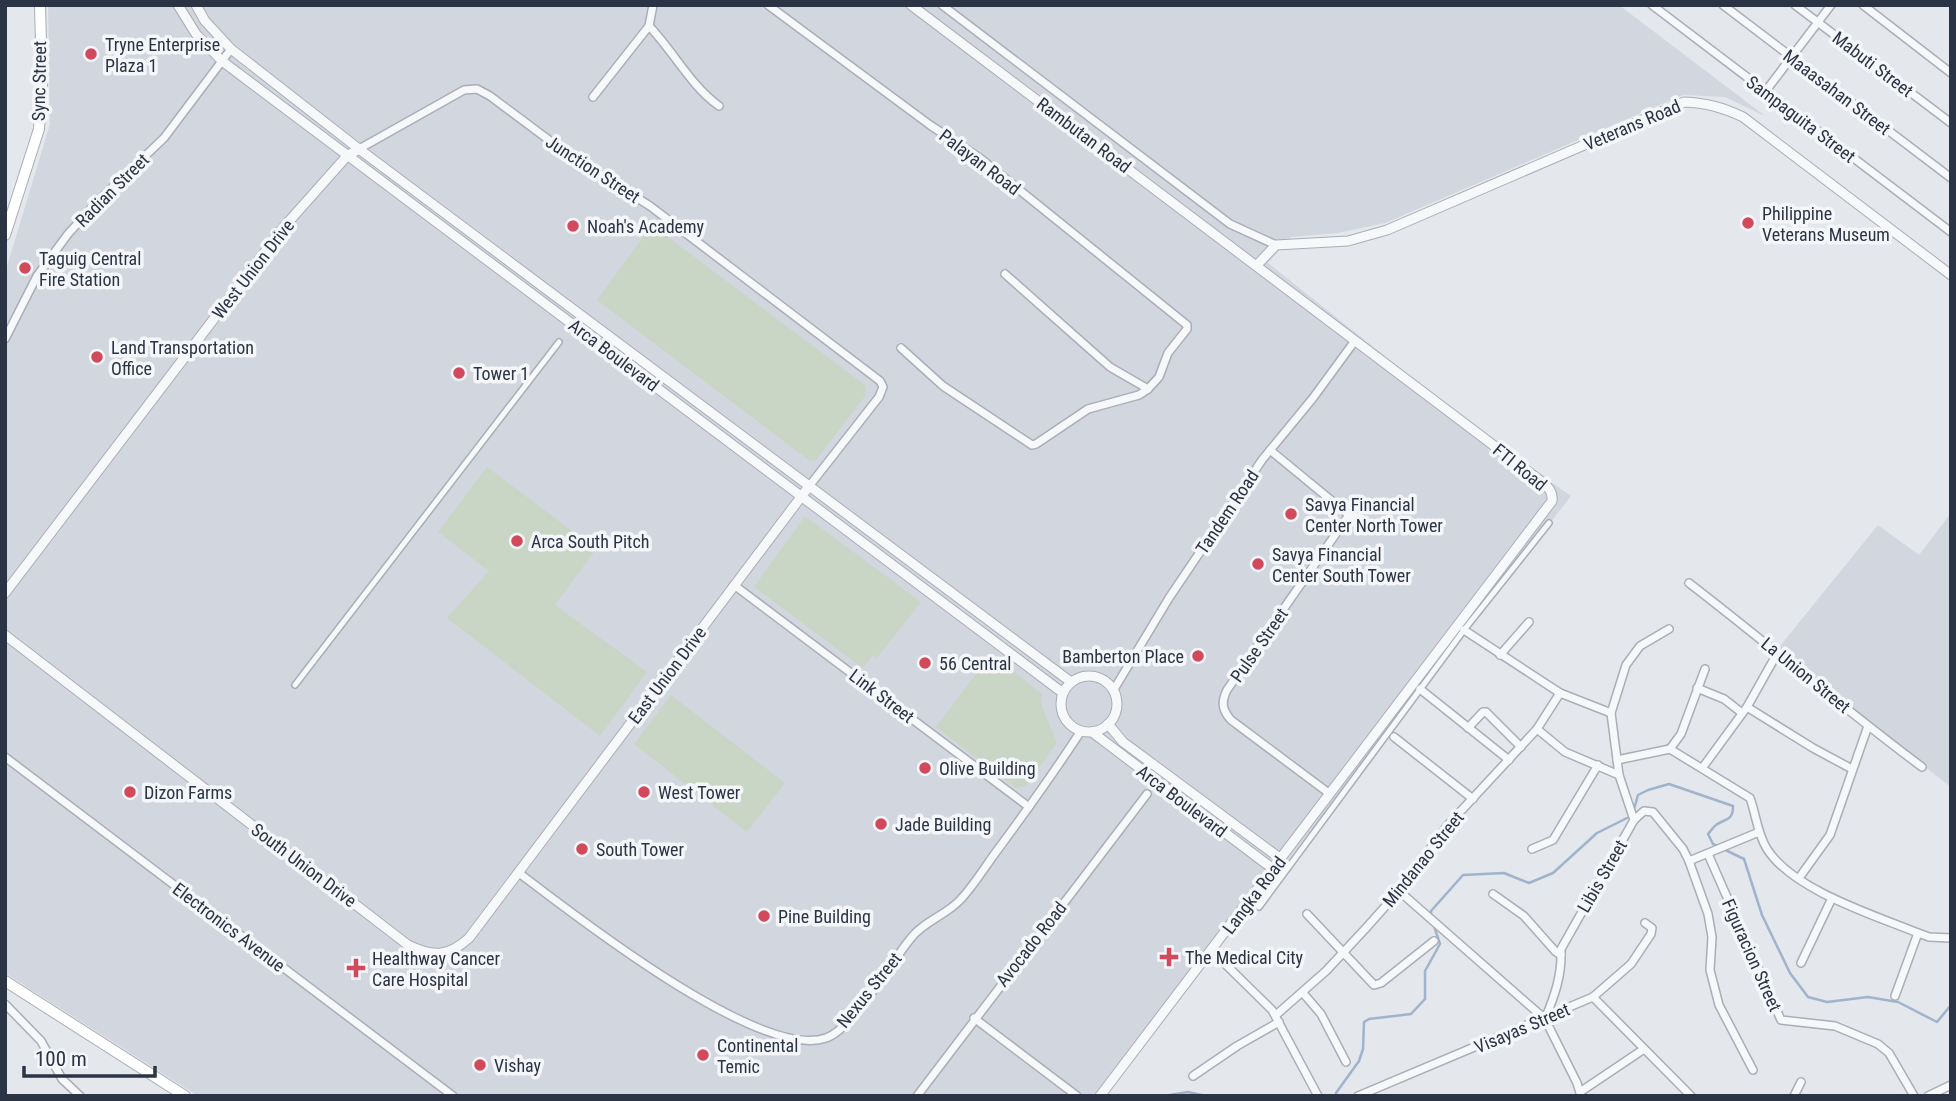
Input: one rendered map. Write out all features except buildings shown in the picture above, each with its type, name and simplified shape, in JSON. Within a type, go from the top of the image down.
[{"type":"main road","name":"Sync Street","points":[[5,235],[39,129],[42,85],[40,5]]},
{"type":"main road","points":[[5,981],[185,1096]]},
{"type":"street","name":"Arca Boulevard","points":[[178,5],[196,34],[222,61],[1063,693]]},
{"type":"street","name":"Arca Boulevard","points":[[196,5],[205,20],[231,49],[359,149],[1071,682]]},
{"type":"street","points":[[593,97],[649,26],[653,5]]},
{"type":"street","name":"Palayan Road","points":[[768,5],[981,159],[1187,326],[1168,353],[1159,377],[1149,389]]},
{"type":"street","name":"Rambutan Road","points":[[911,5],[1257,265]]},
{"type":"street","name":"Veterans Road","points":[[942,5],[1230,224],[1276,245],[1348,241],[1387,230],[1684,102],[1694,102],[1722,107],[1743,117],[1951,275]]},
{"type":"street","name":"Sampaguita Street","points":[[1652,5],[1951,232]]},
{"type":"street","name":"Maaasahan Street","points":[[1723,5],[1951,178]]},
{"type":"street","name":"Mabuti Street","points":[[1795,5],[1951,123]]},
{"type":"street","points":[[1765,92],[1831,5]]},
{"type":"street","points":[[1863,5],[1951,73]]},
{"type":"street","points":[[649,26],[667,44],[703,94],[719,106]]},
{"type":"street","name":"Radian Street","points":[[5,339],[37,276],[68,234],[99,200],[164,138],[231,49]]},
{"type":"street","name":"Junction Street","points":[[464,90],[477,89],[484,92],[578,161],[650,206],[876,376],[883,387]]},
{"type":"street","name":"West Union Drive","points":[[5,593],[283,228],[347,156],[464,90]]},
{"type":"street","points":[[1257,265],[1276,245]]},
{"type":"street","name":"FTI Road","points":[[1257,265],[1354,342],[1552,491],[1552,501],[1331,794]]},
{"type":"street","points":[[901,348],[943,386],[1032,445],[1039,443],[1088,409],[1139,395],[1149,389],[1110,367],[1005,274]]},
{"type":"street","points":[[295,685],[559,342]]},
{"type":"street","name":"Tandem Road","points":[[1113,691],[1170,598],[1270,450],[1354,342]]},
{"type":"street","name":"East Union Drive","points":[[443,954],[459,947],[469,938],[802,495],[879,397],[883,387]]},
{"type":"street","points":[[1270,450],[1349,514],[1362,518]]},
{"type":"street","name":"Pulse Street","points":[[1331,794],[1231,720],[1224,712],[1223,705],[1227,690],[1349,514]]},
{"type":"street","points":[[1259,907],[1321,818],[1549,523]]},
{"type":"street","name":"La Union Street","points":[[1689,583],[1922,767]]},
{"type":"street","name":"Link Street","points":[[734,585],[1029,807]]},
{"type":"street","points":[[1500,655],[1529,622]]},
{"type":"street","name":"Libis Street","points":[[1545,1019],[1562,969],[1561,949],[1634,820],[1619,775],[1611,713],[1626,664],[1640,646],[1669,629]]},
{"type":"street","points":[[1464,630],[1560,693],[1611,713]]},
{"type":"street","name":"South Union Drive","points":[[5,635],[408,945],[425,953],[443,954]]},
{"type":"street","points":[[1703,767],[1745,710],[1778,652]]},
{"type":"street","points":[[1617,760],[1670,748],[1681,734],[1705,669]]},
{"type":"street","points":[[1092,677],[1106,683],[1113,691],[1116,705],[1112,719],[1108,724],[1091,732],[1081,731],[1070,724],[1063,713],[1061,700],[1071,682],[1092,677]]},
{"type":"street","points":[[1697,688],[1745,710],[1852,769]]},
{"type":"street","points":[[1420,689],[1509,760]]},
{"type":"street","name":"Mindanao Street","points":[[1193,1076],[1278,1019],[1344,952],[1399,891],[1447,826],[1537,729],[1560,693]]},
{"type":"street","points":[[1468,728],[1486,712],[1521,747]]},
{"type":"street","name":"Arca Boulevard","points":[[1108,724],[1123,743],[1281,859]]},
{"type":"street","points":[[1799,878],[1830,835],[1868,726]]},
{"type":"street","points":[[1537,729],[1565,752],[1619,775]]},
{"type":"street","name":"Nexus Street","points":[[519,873],[582,920],[703,1002],[738,1020],[807,1041],[826,1038],[841,1029],[917,931],[961,900],[1081,731]]},
{"type":"street","name":"Arca Boulevard","points":[[1091,732],[1273,870]]},
{"type":"street","points":[[1394,737],[1473,799]]},
{"type":"street","points":[[1670,748],[1750,798],[1759,832],[1767,849],[1779,863],[1822,894],[1929,937],[1951,938]]},
{"type":"street","name":"Electronics Avenue","points":[[5,757],[453,1096]]},
{"type":"street","points":[[1532,849],[1553,840],[1598,765]]},
{"type":"street","name":"Avocado Road","points":[[916,1096],[1147,794]]},
{"type":"street","name":"Langka Road","points":[[1100,1096],[1281,859],[1321,818],[1331,794]]},
{"type":"street","points":[[1634,820],[1644,811],[1653,812],[1683,849],[1689,861],[1708,914],[1712,937],[1710,970],[1719,1004],[1753,1070]]},
{"type":"street","points":[[1689,861],[1759,832]]},
{"type":"street","name":"Figuracion Street","points":[[1708,854],[1781,1020],[1835,1026],[1878,1044],[1889,1053],[1914,1096]]},
{"type":"street","points":[[1399,891],[1545,1019],[1580,1094],[1644,1049]]},
{"type":"street","points":[[1493,894],[1524,916],[1555,951],[1561,954]]},
{"type":"street","points":[[1801,964],[1832,898]]},
{"type":"street","points":[[1307,914],[1374,985],[1378,985],[1434,941]]},
{"type":"street","name":"Visayas Street","points":[[1358,1096],[1593,997],[1631,964],[1651,934],[1652,928],[1645,923]]},
{"type":"street","points":[[1895,996],[1918,933]]},
{"type":"street","points":[[1218,957],[1249,985],[1278,1019],[1318,1096]]},
{"type":"street","points":[[1303,993],[1321,1014],[1346,1062]]},
{"type":"street","points":[[1593,997],[1691,1096]]},
{"type":"street","points":[[5,1004],[41,1041],[62,1079],[80,1096]]},
{"type":"street","points":[[974,1018],[1077,1096]]},
{"type":"street","points":[[1794,1096],[1801,1082]]},
{"type":"street","points":[[1928,1096],[1951,1085]]},
{"type":"shaded area","points":[[48,5],[1619,5],[1765,116],[1725,97],[1683,95],[1385,223],[1338,233],[1291,237],[1268,263],[1486,437],[1571,496],[1104,1096],[198,1096],[5,973],[5,273],[50,124]]},
{"type":"shaded area","points":[[1951,513],[1951,787],[1776,651],[1878,525],[1919,555]]},
{"type":"green space","points":[[652,225],[865,385],[866,395],[816,460],[810,461],[597,300]]},
{"type":"green space","points":[[487,467],[596,549],[555,605],[647,672],[600,736],[447,618],[489,571],[438,532]]},
{"type":"green space","points":[[805,516],[921,602],[877,658],[873,655],[863,668],[754,587]]},
{"type":"green space","points":[[991,654],[1042,694],[1042,707],[1057,743],[1026,786],[1016,788],[936,727]]},
{"type":"green space","points":[[671,695],[785,783],[747,832],[634,744]]},
{"type":"waterway","points":[[1634,809],[1638,795],[1669,784],[1733,806],[1730,817],[1708,834],[1713,844],[1744,859],[1762,915],[1790,973],[1808,997],[1827,1002],[1868,997],[1898,1002],[1937,1022],[1951,1005]]},
{"type":"waterway","points":[[1431,917],[1431,911],[1463,875],[1504,873],[1529,883],[1553,873],[1597,833],[1627,818]]},
{"type":"waterway","points":[[1336,1093],[1359,1061],[1363,1049],[1364,1022],[1369,1019],[1411,1014],[1425,999],[1425,971],[1440,944],[1433,923]]},
{"type":"waterway","points":[[1164,1096],[1188,1092],[1206,1096]]},
{"type":"waterway","points":[[1234,1096],[1239,1096]]},
{"type":"place","name":"Tryne Enterprise Plaza 1","points":[[91,54]]},
{"type":"place","name":"Philippine Veterans Museum","points":[[1748,223]]},
{"type":"place","name":"Noah's Academy","points":[[573,226]]},
{"type":"place","name":"Taguig Central Fire Station","points":[[25,268]]},
{"type":"place","name":"Land Transportation Office","points":[[97,357]]},
{"type":"place","name":"Tower 1","points":[[459,373]]},
{"type":"place","name":"Savya Financial Center North Tower","points":[[1291,514]]},
{"type":"place","name":"Arca South Pitch","points":[[517,541]]},
{"type":"place","name":"Savya Financial Center South Tower","points":[[1258,564]]},
{"type":"place","name":"Bamberton Place","points":[[1198,656]]},
{"type":"place","name":"56 Central","points":[[925,663]]},
{"type":"place","name":"Olive Building","points":[[925,768]]},
{"type":"place","name":"Dizon Farms","points":[[130,792]]},
{"type":"place","name":"West Tower","points":[[644,792]]},
{"type":"place","name":"Jade Building","points":[[881,824]]},
{"type":"place","name":"South Tower","points":[[582,849]]},
{"type":"place","name":"Pine Building","points":[[764,916]]},
{"type":"place","name":"The Medical City","points":[[1169,957]]},
{"type":"place","name":"Healthway Cancer Care Hospital","points":[[356,968]]},
{"type":"place","name":"Continental Temic","points":[[703,1055]]},
{"type":"place","name":"Vishay","points":[[480,1065]]}]
